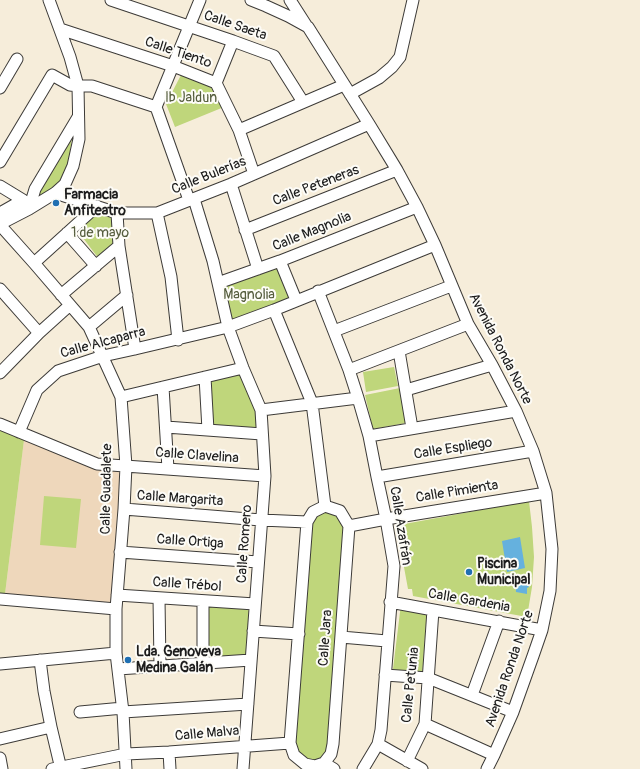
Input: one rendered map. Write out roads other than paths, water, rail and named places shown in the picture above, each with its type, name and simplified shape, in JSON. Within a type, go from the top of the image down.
[{"type":"street","points":[[0,213],[26,205],[55,193],[65,184],[73,166],[79,139],[78,86],[70,57],[49,0]]},
{"type":"street","name":"Calle Saeta","points":[[111,0],[274,56],[304,102]]},
{"type":"street","points":[[0,162],[52,75],[70,85],[92,86],[156,107],[200,0]]},
{"type":"street","name":"Avenida Ronda Norte","points":[[251,0],[288,16],[308,27],[397,170],[435,245],[468,324],[516,411],[533,451],[546,493],[552,549],[550,591],[542,630],[513,712],[494,755],[486,769]]},
{"type":"street","points":[[290,0],[308,27]]},
{"type":"street","points":[[239,130],[304,102],[379,78],[400,58],[413,0]]},
{"type":"street","name":"Calle Tiento","points":[[60,29],[173,66],[216,83],[239,130],[254,174]]},
{"type":"street","points":[[216,83],[233,41]]},
{"type":"street","points":[[0,88],[17,59]]},
{"type":"street","name":"Calle Romero","points":[[156,107],[213,261],[228,327],[243,368],[261,410],[265,476],[244,769]]},
{"type":"street","points":[[0,225],[26,205],[78,117]]},
{"type":"street","name":"Calle Bulerías","points":[[55,193],[117,213],[157,213],[231,184],[369,124]]},
{"type":"street","name":"Calle Peteneras","points":[[245,230],[397,170]]},
{"type":"street","points":[[231,184],[258,269]]},
{"type":"street","points":[[0,186],[26,205]]},
{"type":"street","points":[[34,263],[97,206]]},
{"type":"street","name":"Calle Magnolia","points":[[218,283],[280,261],[417,207]]},
{"type":"street","points":[[117,213],[119,246],[135,350]]},
{"type":"street","points":[[157,213],[171,277],[178,340]]},
{"type":"street","name":"Calle Guadalete","points":[[0,225],[88,326],[121,397],[126,466],[116,609],[116,653],[123,710],[126,769]]},
{"type":"street","points":[[67,233],[96,266]]},
{"type":"street","name":"Calle Alcaparra","points":[[19,432],[37,390],[58,370],[102,356],[135,350],[228,327],[435,245]]},
{"type":"street","points":[[61,295],[119,246]]},
{"type":"street","points":[[280,261],[296,300]]},
{"type":"street","points":[[334,331],[452,286]]},
{"type":"street","points":[[0,289],[39,333]]},
{"type":"street","name":"Calle Azafrán","points":[[318,291],[349,370],[369,436],[394,566],[381,730],[378,744],[362,769]]},
{"type":"street","points":[[88,326],[127,295]]},
{"type":"street","points":[[0,373],[39,333],[70,305]]},
{"type":"street","points":[[274,310],[312,404],[325,506]]},
{"type":"street","points":[[349,370],[468,324]]},
{"type":"street","points":[[399,351],[412,428]]},
{"type":"street","points":[[406,390],[492,366]]},
{"type":"street","points":[[121,397],[243,368]]},
{"type":"street","points":[[205,377],[208,430]]},
{"type":"street","points":[[163,387],[168,469]]},
{"type":"street","points":[[261,410],[358,398]]},
{"type":"street","points":[[369,436],[516,411]]},
{"type":"street","name":"Calle Clavelina","points":[[0,424],[97,464],[265,476]]},
{"type":"street","points":[[166,427],[262,434]]},
{"type":"street","name":"Calle Espliego","points":[[378,477],[533,451]]},
{"type":"street","name":"Calle Pimienta","points":[[349,526],[546,493]]},
{"type":"street","points":[[307,522],[313,512],[325,506],[340,511],[349,526]]},
{"type":"street","name":"Calle Margarita","points":[[124,510],[307,522]]},
{"type":"street","name":"Calle Jara","points":[[290,743],[307,522]]},
{"type":"street","name":"Calle Jara","points":[[324,763],[331,754],[333,744],[349,526]]},
{"type":"street","name":"Calle Ortiga","points":[[120,552],[258,562]]},
{"type":"street","name":"Calle Trébol","points":[[117,595],[255,604]]},
{"type":"street","points":[[159,598],[160,666]]},
{"type":"street","points":[[0,599],[116,609]]},
{"type":"street","points":[[203,601],[203,663]]},
{"type":"street","name":"Calle Gardenia","points":[[390,602],[542,630]]},
{"type":"street","name":"Calle Petunia","points":[[407,761],[425,724],[432,610]]},
{"type":"street","points":[[472,695],[499,621]]},
{"type":"street","points":[[253,632],[299,634]]},
{"type":"street","points":[[341,637],[387,641]]},
{"type":"street","points":[[0,664],[116,653]]},
{"type":"street","points":[[40,660],[58,768]]},
{"type":"street","points":[[118,669],[251,660]]},
{"type":"street","points":[[385,675],[428,678],[513,712]]},
{"type":"street","points":[[80,712],[248,704]]},
{"type":"street","points":[[425,724],[494,755]]},
{"type":"street","points":[[0,739],[51,727]]},
{"type":"street","points":[[290,743],[294,755],[304,766],[315,766],[324,763],[334,769]]},
{"type":"street","name":"Calle Malva","points":[[58,768],[126,754],[290,743]]},
{"type":"street","points":[[378,744],[422,769]]},
{"type":"street","points":[[169,752],[170,769]]},
{"type":"street","points":[[0,758],[2,769]]},
{"type":"water","points":[[520,537],[525,568],[507,572],[502,541]]},
{"type":"water","points":[[527,576],[529,587],[527,588],[527,594],[516,592],[515,578]]},
{"type":"place","name":"Farmacia Anfiteatro","points":[[56,203]]},
{"type":"place","name":"Piscina Municipal","points":[[469,572]]},
{"type":"place","name":"Lda. Genoveva Medina Galán","points":[[128,660]]},
{"type":"park label","name":"Ib Jaldun","points":[[191,98]]},
{"type":"park label","name":"1 de mayo","points":[[100,233]]},
{"type":"park label","name":"Magnolia","points":[[249,295]]}]
